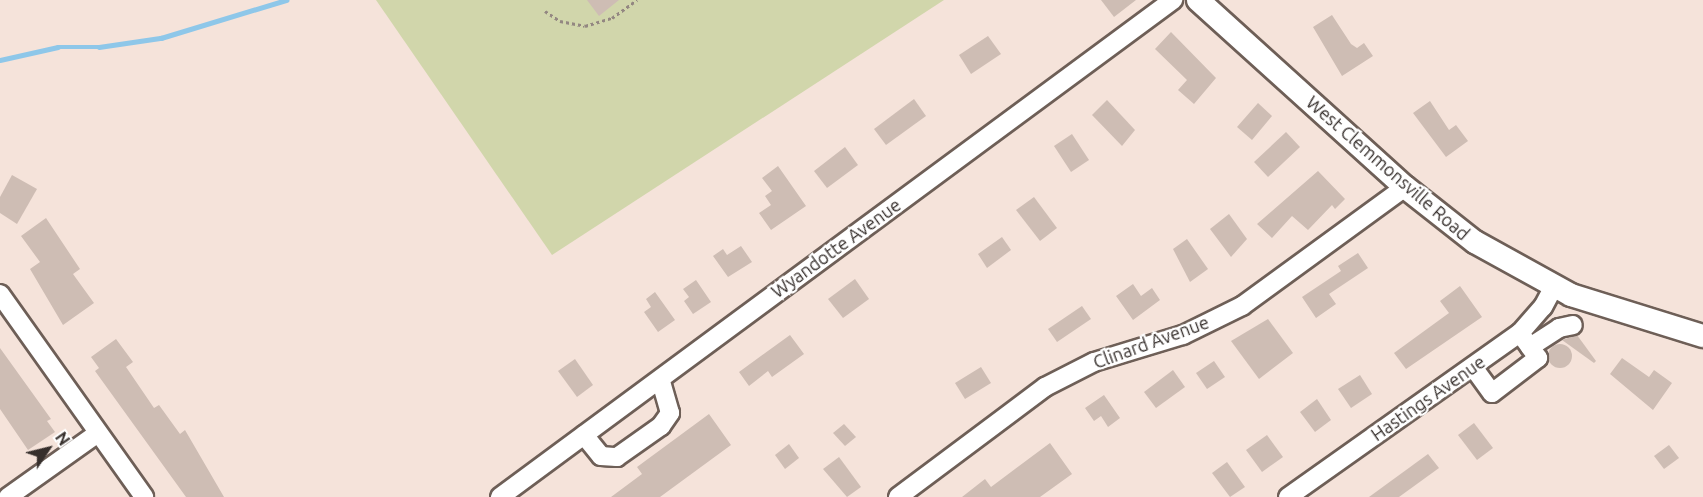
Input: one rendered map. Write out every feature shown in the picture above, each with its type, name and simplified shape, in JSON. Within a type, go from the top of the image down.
[{"type":"main road","name":"West Clemmonsville Road","points":[[1197,0],[1405,187],[1475,242],[1554,286],[1603,308],[1703,336]]},
{"type":"street","name":"Wyandotte Avenue","points":[[500,497],[1173,0]]},
{"type":"street","name":"Clinard Avenue","points":[[898,497],[1045,387],[1094,362],[1183,335],[1242,306],[1405,187]]},
{"type":"street","name":"Hastings Avenue","points":[[1288,497],[1473,367],[1525,340],[1554,286]]},
{"type":"street","points":[[0,294],[144,497]]},
{"type":"street","points":[[1473,367],[1492,393],[1539,358],[1525,340],[1573,325]]},
{"type":"street","points":[[584,435],[601,456],[617,457],[661,426],[670,413],[660,379]]},
{"type":"street","points":[[8,497],[98,433]]},
{"type":"path","points":[[545,11],[567,24],[585,26],[612,18],[637,0]]},
{"type":"green space","points":[[376,0],[944,0],[552,255]]},
{"type":"building","points":[[587,0],[619,0],[599,16]]},
{"type":"building","points":[[1101,0],[1136,0],[1114,17]]},
{"type":"building","points":[[1332,15],[1351,44],[1357,48],[1364,43],[1373,56],[1342,76],[1313,27]]},
{"type":"building","points":[[1171,32],[1216,78],[1194,104],[1178,90],[1187,80],[1155,49]]},
{"type":"building","points":[[988,36],[1001,54],[971,74],[959,55]]},
{"type":"building","points":[[914,99],[926,116],[886,145],[874,129]]},
{"type":"building","points":[[1107,100],[1135,130],[1122,146],[1092,115]]},
{"type":"building","points":[[1430,101],[1449,130],[1456,125],[1468,141],[1446,157],[1413,113]]},
{"type":"building","points":[[1258,103],[1272,116],[1252,140],[1237,127]]},
{"type":"building","points":[[1286,132],[1300,147],[1268,177],[1254,162]]},
{"type":"building","points":[[1072,134],[1089,160],[1071,172],[1054,146]]},
{"type":"building","points":[[845,147],[858,165],[827,188],[814,171]]},
{"type":"building","points":[[778,166],[806,206],[771,230],[759,213],[771,205],[765,196],[772,191],[762,178]]},
{"type":"building","points":[[1318,171],[1345,199],[1335,209],[1332,205],[1308,230],[1292,216],[1272,238],[1257,224]]},
{"type":"building","points":[[12,175],[37,189],[17,224],[0,213],[0,197]]},
{"type":"building","points":[[1034,197],[1057,228],[1040,241],[1016,210]]},
{"type":"building","points":[[1229,214],[1247,239],[1231,257],[1210,229]]},
{"type":"building","points":[[46,218],[80,269],[73,274],[94,303],[63,325],[30,269],[40,262],[21,236]]},
{"type":"building","points":[[1002,237],[1011,250],[987,268],[978,254]]},
{"type":"building","points":[[1187,239],[1208,269],[1190,282],[1173,249]]},
{"type":"building","points":[[741,246],[752,262],[728,277],[713,256],[723,249],[727,255]]},
{"type":"building","points":[[1358,253],[1368,268],[1329,294],[1336,304],[1316,318],[1302,297],[1341,271],[1338,266]]},
{"type":"building","points":[[855,279],[869,299],[843,318],[828,299]]},
{"type":"building","points":[[696,280],[711,302],[693,314],[684,301],[689,297],[683,289]]},
{"type":"building","points":[[1133,284],[1141,296],[1152,288],[1160,300],[1133,320],[1116,296]]},
{"type":"building","points":[[1460,286],[1482,317],[1406,369],[1394,353],[1449,313],[1440,301]]},
{"type":"building","points":[[655,292],[675,320],[658,332],[644,312],[651,307],[646,299]]},
{"type":"building","points":[[1082,306],[1091,319],[1057,342],[1048,329]]},
{"type":"building","points":[[1268,319],[1293,353],[1259,379],[1231,341]]},
{"type":"building","points":[[790,335],[804,354],[772,377],[768,371],[749,386],[739,372]]},
{"type":"building","points":[[1577,335],[1596,361],[1594,363],[1562,340]]},
{"type":"building","points":[[116,339],[133,362],[126,367],[154,408],[159,405],[180,434],[185,430],[224,497],[186,497],[95,371],[99,368],[91,357]]},
{"type":"building","points":[[1555,344],[1565,344],[1572,351],[1572,361],[1565,368],[1555,368],[1548,361],[1548,351]]},
{"type":"building","points":[[0,348],[51,419],[47,421],[55,432],[28,450],[0,409]]},
{"type":"building","points":[[1622,358],[1649,377],[1654,370],[1672,383],[1653,410],[1610,374]]},
{"type":"building","points":[[575,359],[593,385],[577,397],[558,371]]},
{"type":"building","points":[[1214,361],[1225,377],[1207,389],[1196,373]]},
{"type":"building","points":[[981,367],[991,383],[965,399],[955,383]]},
{"type":"building","points":[[1173,370],[1185,387],[1156,408],[1144,392]]},
{"type":"building","points":[[1360,375],[1372,394],[1351,408],[1338,389]]},
{"type":"building","points":[[1104,395],[1120,418],[1108,427],[1101,416],[1094,421],[1085,408]]},
{"type":"building","points":[[1317,399],[1331,420],[1315,432],[1300,412]]},
{"type":"building","points":[[709,414],[731,445],[660,497],[611,497],[642,474],[637,467]]},
{"type":"building","points":[[1474,423],[1493,448],[1477,460],[1458,435]]},
{"type":"building","points":[[844,424],[856,437],[845,446],[833,433]]},
{"type":"building","points":[[1267,435],[1283,457],[1262,472],[1246,450]]},
{"type":"building","points":[[1050,443],[1072,474],[1040,497],[962,497],[985,479],[991,487]]},
{"type":"building","points":[[789,444],[799,458],[785,469],[775,455]]},
{"type":"building","points":[[1669,445],[1679,458],[1664,469],[1654,456]]},
{"type":"building","points":[[1428,454],[1439,468],[1399,497],[1369,497]]},
{"type":"building","points":[[839,457],[861,487],[847,497],[823,469]]},
{"type":"building","points":[[1227,462],[1245,487],[1230,497],[1212,473]]},
{"type":"waterway","points":[[0,60],[58,47],[99,47],[161,38],[286,0]]}]
